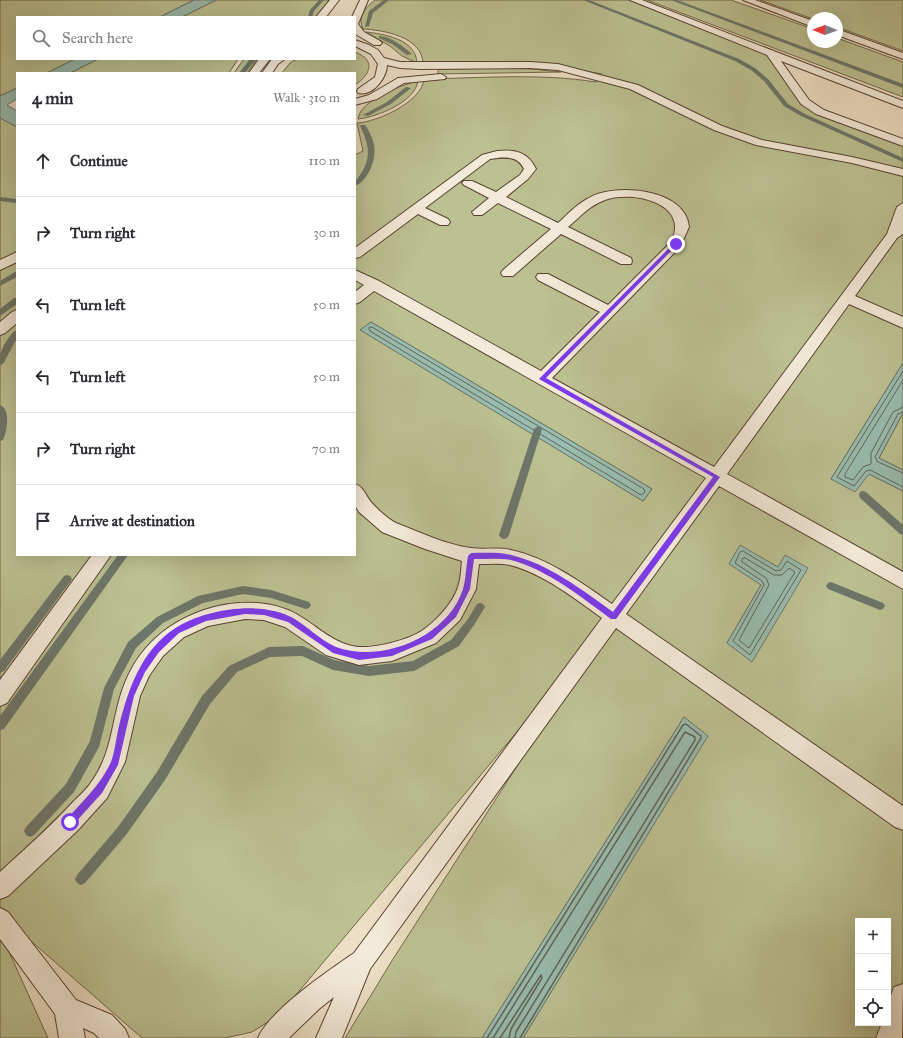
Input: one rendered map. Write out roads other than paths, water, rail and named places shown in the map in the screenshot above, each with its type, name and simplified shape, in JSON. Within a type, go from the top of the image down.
[{"type":"lane","points":[[348,13],[355,3],[360,0]]},
{"type":"lane","points":[[356,18],[364,0]]},
{"type":"lane","points":[[634,0],[903,105]]},
{"type":"lane","points":[[747,0],[807,22]]},
{"type":"lane","points":[[322,16],[331,3],[339,1]]},
{"type":"lane","points":[[332,16],[339,1]]},
{"type":"lane","points":[[356,30],[366,38],[388,50],[400,64]]},
{"type":"lane","points":[[843,34],[903,56]]},
{"type":"lane","points":[[356,43],[378,54],[382,60],[383,71],[378,80],[356,95]]},
{"type":"lane","points":[[771,54],[805,102],[820,112],[903,143]]},
{"type":"lane","points":[[255,72],[259,64],[264,60]]},
{"type":"lane","points":[[268,72],[274,62],[278,60]]},
{"type":"lane","points":[[382,60],[420,66],[530,65],[558,67],[634,87],[718,128],[760,143],[852,160],[903,173]]},
{"type":"lane","points":[[356,102],[373,97],[402,80],[420,78],[528,74],[593,77]]},
{"type":"lane","points":[[356,253],[486,157],[500,153],[515,154],[526,160],[530,169],[524,177],[478,212]]},
{"type":"lane","points":[[468,184],[626,261]]},
{"type":"lane","points":[[508,273],[591,201],[603,195],[622,193],[645,195],[666,202],[679,215],[683,229],[676,244],[542,379]]},
{"type":"lane","points":[[329,1038],[362,961],[847,298],[898,231],[903,207]]},
{"type":"lane","points":[[416,208],[444,222]]},
{"type":"lane","points":[[0,266],[16,257]]},
{"type":"lane","points":[[356,275],[903,581]]},
{"type":"lane","points":[[542,276],[609,311]]},
{"type":"lane","points":[[356,298],[374,284]]},
{"type":"lane","points":[[847,298],[903,323]]},
{"type":"lane","points":[[0,330],[16,316]]},
{"type":"lane","points":[[356,493],[365,507],[388,527],[431,544],[471,556],[510,557],[540,569],[574,588],[903,818]]},
{"type":"lane","points":[[0,696],[101,556]]},
{"type":"lane","points":[[0,888],[70,822],[99,790],[115,762],[130,696],[142,669],[156,650],[177,631],[206,618],[245,611],[264,612],[290,620],[333,649],[359,656],[392,652],[429,637],[453,614],[467,589],[471,556]]},
{"type":"lane","points":[[0,920],[67,1010],[72,1038]]},
{"type":"lane","points":[[271,1038],[310,1000],[362,961]]},
{"type":"lane","points":[[889,1038],[903,996]]},
{"type":"lane","points":[[67,1010],[103,1024],[116,1038]]},
{"type":"water","points":[[194,0],[216,0],[184,16],[162,16]]},
{"type":"water","points":[[73,60],[96,60],[72,72],[49,72]]},
{"type":"water","points":[[16,88],[16,100],[7,105],[16,110],[16,126],[0,118],[0,96]]},
{"type":"water","points":[[371,322],[652,489],[643,501],[360,330]]},
{"type":"water","points":[[903,363],[903,413],[879,458],[903,470],[903,491],[869,474],[855,492],[831,479]]},
{"type":"water","points":[[740,545],[778,567],[785,555],[808,568],[752,662],[727,643],[761,585],[729,564]]},
{"type":"water","points":[[684,717],[708,736],[523,1038],[482,1038]]},
{"type":"waterway","points":[[310,16],[312,11],[322,0]]},
{"type":"waterway","points":[[367,26],[371,12],[387,0]]},
{"type":"waterway","points":[[585,0],[737,60],[753,69],[766,80],[786,105],[803,115],[903,160]]},
{"type":"waterway","points":[[673,0],[903,86]]},
{"type":"waterway","points":[[381,37],[394,43],[409,54]]},
{"type":"waterway","points":[[243,72],[252,60]]},
{"type":"waterway","points":[[366,115],[389,103],[408,88]]},
{"type":"waterway","points":[[356,183],[366,171],[372,149],[363,126]]},
{"type":"waterway","points":[[0,199],[16,201]]},
{"type":"waterway","points":[[0,284],[16,275]]},
{"type":"waterway","points":[[0,313],[16,301]]},
{"type":"waterway","points":[[0,362],[16,334]]},
{"type":"waterway","points":[[0,408],[4,426],[0,438]]},
{"type":"waterway","points":[[504,535],[538,429]]},
{"type":"waterway","points":[[863,495],[903,531]]},
{"type":"waterway","points":[[0,725],[122,556]]},
{"type":"waterway","points":[[0,668],[67,579]]},
{"type":"waterway","points":[[831,586],[880,606]]},
{"type":"waterway","points":[[30,831],[70,788],[95,743],[109,688],[132,645],[160,620],[201,599],[243,590],[271,594],[306,605]]},
{"type":"waterway","points":[[81,879],[122,831],[161,776],[206,700],[233,669],[269,652],[303,651],[333,665],[369,671],[414,666],[455,643],[480,607]]}]
